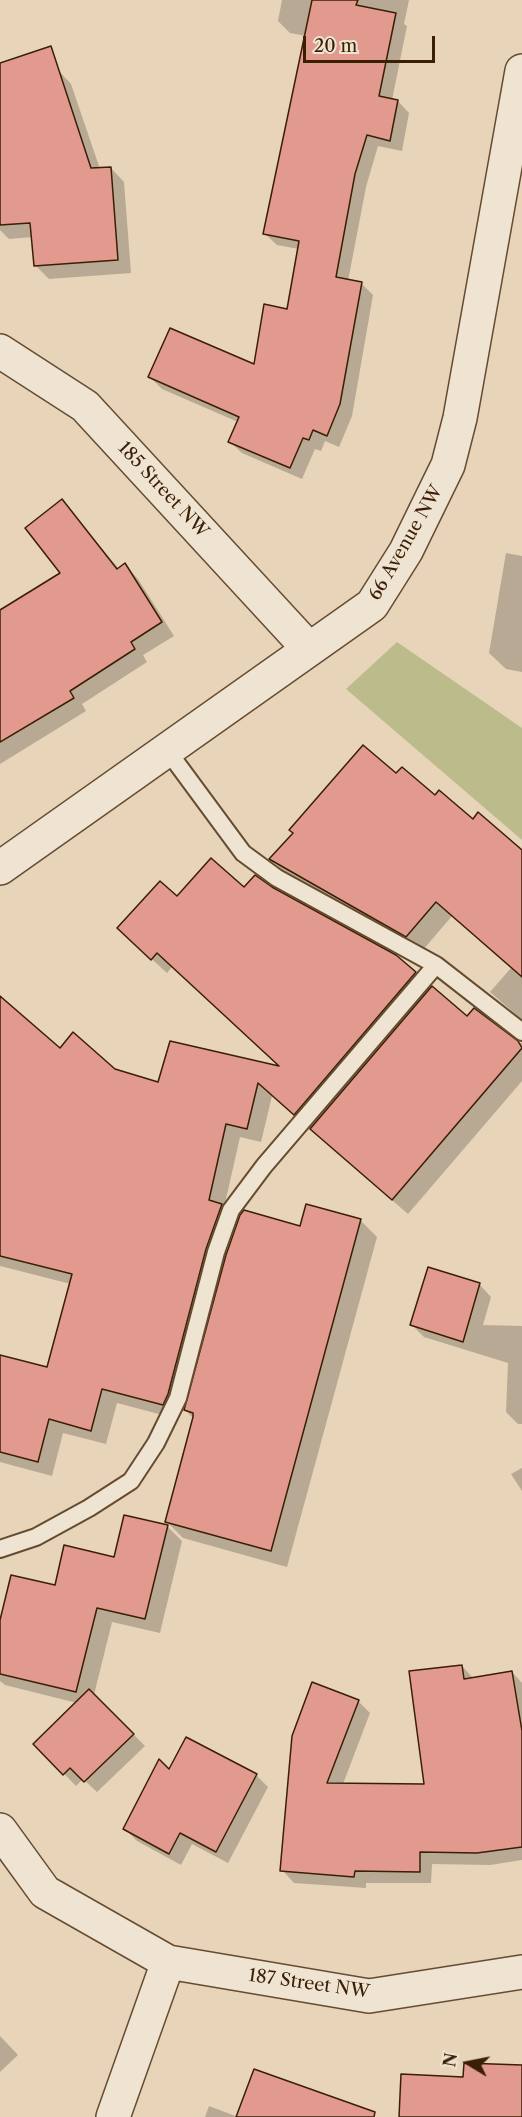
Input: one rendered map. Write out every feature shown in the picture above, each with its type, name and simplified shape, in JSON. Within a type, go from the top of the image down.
[{"type":"street","name":"66 Avenue NW","points":[[0,868],[372,605],[405,551],[448,465],[460,418],[522,71]]},
{"type":"street","name":"185 Street NW","points":[[0,351],[85,406],[309,649]]},
{"type":"street","name":"187 Street NW","points":[[0,1830],[45,1892],[168,1962],[369,1996],[522,1972]]},
{"type":"street","points":[[113,2117],[168,1962]]},
{"type":"lane","points":[[167,750],[243,853],[278,878],[436,965],[522,1032]]},
{"type":"lane","points":[[0,1549],[36,1537],[89,1508],[131,1481],[156,1443],[178,1398],[216,1252],[231,1210],[264,1166],[436,965]]},
{"type":"shaded area","points":[[397,642],[522,728],[522,840],[346,689]]},
{"type":"building","points":[[312,0],[358,0],[356,5],[396,13],[379,96],[398,100],[390,141],[367,135],[355,174],[336,277],[362,282],[340,404],[327,436],[313,430],[309,440],[303,438],[290,468],[228,442],[239,417],[148,377],[170,328],[254,364],[264,304],[287,309],[299,241],[263,234]]},
{"type":"building","points":[[51,46],[91,168],[111,167],[118,260],[34,266],[30,223],[0,225],[0,63]]},
{"type":"building","points":[[62,499],[117,569],[125,563],[162,622],[131,642],[135,649],[70,691],[74,698],[0,742],[0,610],[60,573],[25,528]]},
{"type":"building","points":[[363,745],[396,773],[402,767],[435,795],[439,790],[473,819],[478,812],[522,850],[522,977],[436,902],[406,937],[269,859],[293,833],[289,830]]},
{"type":"building","points":[[211,858],[244,887],[255,875],[272,887],[396,955],[416,972],[294,1115],[258,1083],[247,1129],[226,1124],[209,1200],[222,1204],[206,1249],[168,1394],[163,1405],[102,1389],[91,1431],[49,1419],[38,1462],[0,1452],[0,1355],[47,1367],[72,1274],[0,1256],[0,996],[60,1048],[73,1032],[115,1069],[158,1082],[170,1041],[279,1066],[157,953],[151,960],[117,928],[160,881],[177,896]]},
{"type":"building","points":[[432,986],[467,1016],[474,1008],[518,1041],[522,1048],[392,1200],[310,1129]]},
{"type":"building","points":[[306,1204],[361,1219],[271,1551],[165,1522],[193,1417],[193,1413],[184,1410],[226,1255],[240,1215],[244,1210],[300,1226]]},
{"type":"building","points":[[428,1267],[480,1283],[463,1342],[410,1325]]},
{"type":"building","points":[[124,1515],[168,1525],[145,1619],[97,1608],[76,1692],[0,1674],[0,1620],[11,1575],[55,1585],[64,1545],[114,1557]]},
{"type":"building","points":[[462,1665],[464,1679],[512,1671],[522,1731],[522,1847],[477,1853],[420,1852],[420,1872],[355,1871],[354,1877],[280,1871],[292,1736],[312,1682],[359,1700],[327,1783],[424,1784],[409,1671]]},
{"type":"building","points":[[89,1689],[134,1734],[84,1782],[70,1768],[63,1775],[33,1744]]},
{"type":"building","points":[[186,1737],[257,1774],[216,1852],[180,1833],[169,1854],[123,1829],[159,1759],[169,1769]]},
{"type":"building","points":[[464,2063],[522,2065],[522,2117],[399,2117],[401,2074],[463,2077]]},
{"type":"building","points":[[254,2069],[375,2112],[374,2117],[236,2117]]}]
